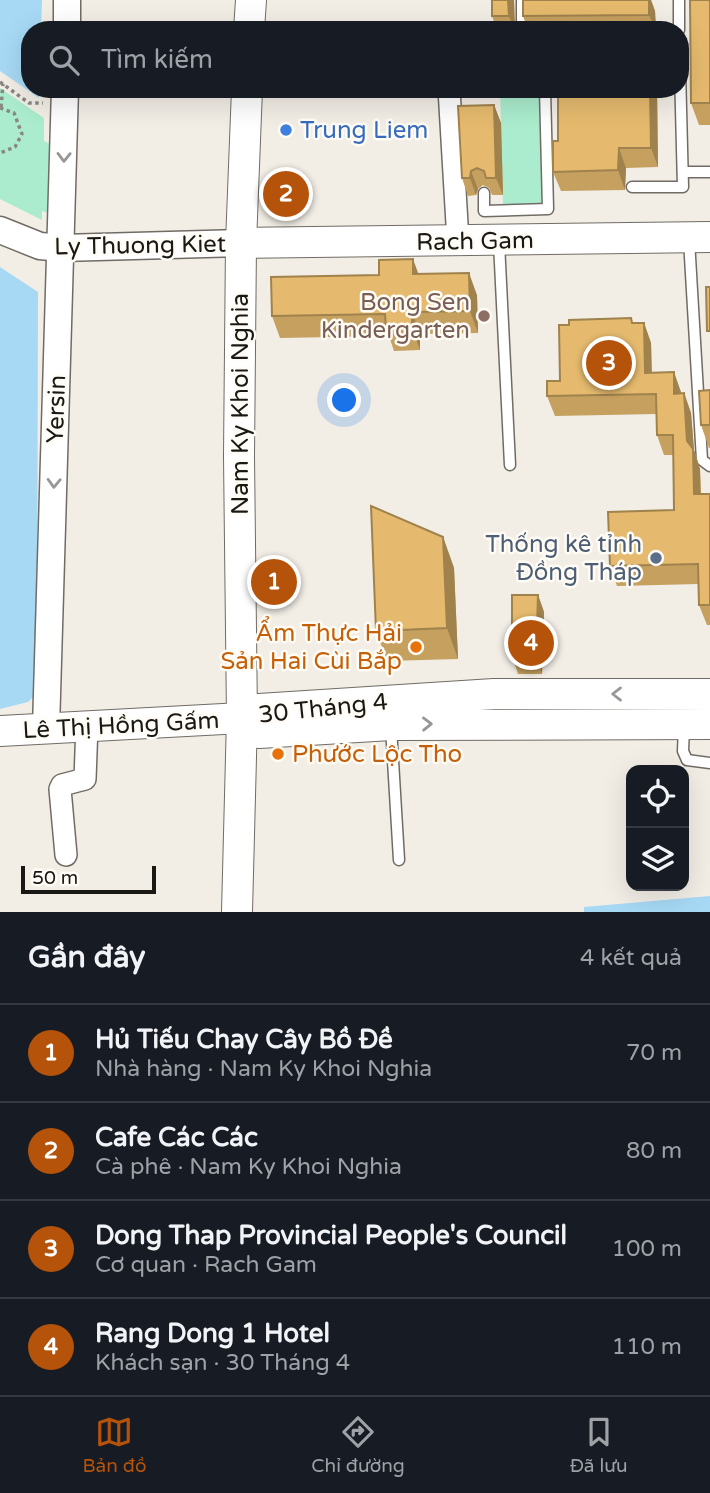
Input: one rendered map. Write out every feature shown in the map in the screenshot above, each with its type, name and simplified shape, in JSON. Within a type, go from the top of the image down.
[{"type":"main road","points":[[250,21],[251,0]]},
{"type":"main road","name":"Nam Ky Khoi Nghia","points":[[237,912],[243,718],[239,456],[241,243],[247,98]]},
{"type":"main road","name":"Rach Gam","points":[[241,243],[700,238]]},
{"type":"main road","name":"30 Tháng 4","points":[[697,694],[494,694],[259,709],[243,718],[259,733],[391,724],[697,724]]},
{"type":"main road","points":[[697,694],[697,724]]},
{"type":"main road","name":"Lê Thị Hồng Gấm","points":[[0,732],[243,718]]},
{"type":"street","points":[[67,0],[67,21]]},
{"type":"street","name":"Yersin","points":[[46,728],[62,248],[56,98]]},
{"type":"street","points":[[450,98],[458,241]]},
{"type":"street","name":"Ly Thuong Kiet","points":[[0,230],[40,246],[62,248],[241,243]]},
{"type":"street","points":[[494,694],[494,723]]},
{"type":"street","points":[[66,855],[61,789],[62,785],[85,779],[87,725]]},
{"type":"lane","points":[[522,0],[522,21]]},
{"type":"lane","points":[[679,0],[679,21]]},
{"type":"lane","points":[[484,193],[484,211],[548,209],[545,98]]},
{"type":"lane","points":[[632,187],[683,187],[681,98]]},
{"type":"lane","points":[[683,172],[710,172]]},
{"type":"lane","points":[[700,238],[702,460],[710,466]]},
{"type":"lane","points":[[499,240],[510,465]]},
{"type":"lane","points":[[391,724],[399,860]]},
{"type":"lane","points":[[697,724],[683,751],[687,760],[710,763]]},
{"type":"path","points":[[1,83],[21,97]]},
{"type":"path","points":[[0,153],[15,147],[22,134],[19,119],[0,107],[1,83]]},
{"type":"path","points":[[22,98],[41,106],[50,98]]},
{"type":"green space","points":[[0,88],[44,118],[44,141],[50,144],[48,213],[42,211],[42,220],[0,199]]},
{"type":"green space","points":[[500,98],[545,98],[548,206],[503,207]]},
{"type":"water","points":[[0,0],[42,0],[41,21],[21,21],[21,86],[0,71]]},
{"type":"water","points":[[0,267],[38,292],[37,693],[28,702],[0,709]]},
{"type":"water","points":[[710,896],[710,912],[584,912],[584,907]]},
{"type":"building","points":[[492,0],[508,0],[509,16],[492,16]]},
{"type":"building","points":[[523,0],[649,0],[649,15],[523,16]]},
{"type":"building","points":[[690,0],[710,0],[710,103],[691,103]]},
{"type":"building","points":[[558,98],[650,98],[651,148],[619,148],[618,170],[553,172],[553,141],[558,141]]},
{"type":"building","points":[[494,105],[496,178],[486,178],[484,171],[477,168],[471,171],[470,178],[462,178],[458,106]]},
{"type":"building","points":[[413,259],[413,274],[469,273],[470,311],[412,312],[412,328],[386,328],[385,314],[272,316],[271,277],[379,275],[379,260]]},
{"type":"building","points":[[706,287],[710,287],[710,331],[707,331]]},
{"type":"building","points":[[631,318],[632,323],[644,323],[645,373],[674,372],[674,394],[684,393],[687,441],[693,449],[694,494],[710,494],[710,605],[699,605],[698,564],[610,566],[608,512],[674,510],[673,435],[657,435],[656,394],[547,396],[547,381],[560,381],[559,325],[569,325],[569,320]]},
{"type":"building","points":[[710,390],[710,425],[701,425],[699,391]]},
{"type":"building","points":[[371,506],[443,537],[447,628],[376,631]]},
{"type":"building","points":[[512,595],[538,595],[536,657],[512,656]]},
{"type":"place","name":"Trung Liem","points":[[286,130]]},
{"type":"place","name":"Cafe Các Các","points":[[286,194]]},
{"type":"place","name":"Bong Sen Kindergarten","points":[[484,316]]},
{"type":"place","name":"Dong Thap Provincial People's Council","points":[[609,363]]},
{"type":"place","name":"Thống kê tỉnh Đồng Tháp","points":[[656,558]]},
{"type":"place","name":"Hủ Tiếu Chay Cây Bồ Đề","points":[[274,582]]},
{"type":"place","name":"Rang Dong 1 Hotel","points":[[531,643]]},
{"type":"place","name":"Ẩm Thực Hải Sản Hai Cùi Bắp","points":[[416,647]]},
{"type":"place","name":"Phước Lộc Tho","points":[[278,754]]}]
